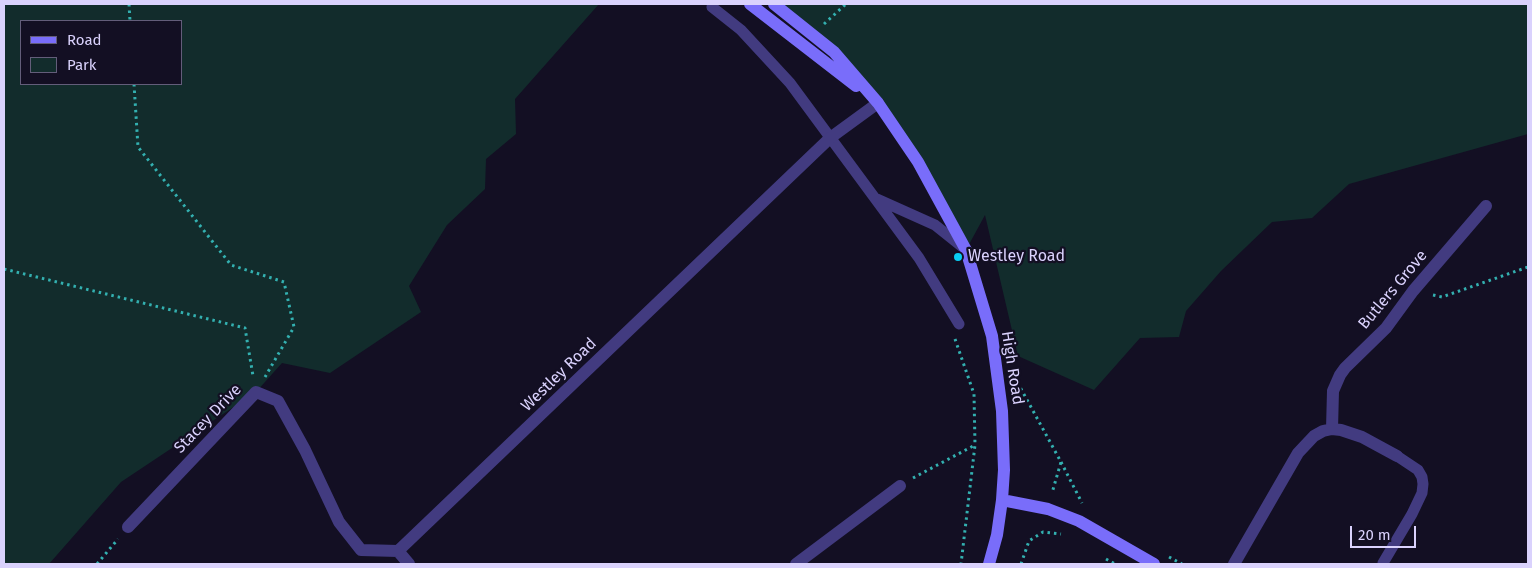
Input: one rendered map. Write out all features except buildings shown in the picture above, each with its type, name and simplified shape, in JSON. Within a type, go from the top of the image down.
[{"type":"main road","name":"High Road","points":[[750,4],[878,103]]},
{"type":"main road","name":"High Road","points":[[774,4],[834,52],[878,103],[918,162],[966,250],[992,336],[1000,389],[1004,440],[1002,500],[989,564]]},
{"type":"main road","points":[[1002,500],[1048,509],[1079,521],[1154,564]]},
{"type":"street","name":"Westley Road","points":[[398,552],[830,138],[878,103]]},
{"type":"street","name":"Butlers Grove","points":[[1332,429],[1333,392],[1340,375],[1386,328],[1413,291],[1486,206]]},
{"type":"street","name":"Stacey Drive","points":[[128,526],[256,392],[278,401],[305,450],[339,522],[361,550],[398,552]]},
{"type":"street","points":[[1234,564],[1298,453],[1314,436],[1332,429],[1351,433],[1397,456]]},
{"type":"street","points":[[796,564],[900,486]]},
{"type":"street","points":[[398,552],[410,564]]},
{"type":"lane","points":[[712,7],[741,30],[790,83],[919,258],[959,324]]},
{"type":"lane","points":[[876,198],[935,225],[966,250]]},
{"type":"lane","points":[[1383,564],[1422,493],[1422,477],[1418,470],[1397,456]]},
{"type":"path","points":[[129,4],[130,20]]},
{"type":"path","points":[[812,35],[846,4]]},
{"type":"path","points":[[134,85],[138,147],[231,265],[284,282],[294,327],[256,392]]},
{"type":"path","points":[[1413,291],[1442,297],[1528,267]]},
{"type":"path","points":[[4,270],[245,328],[256,392]]},
{"type":"path","points":[[1020,387],[1061,462],[1054,488]]},
{"type":"path","points":[[900,486],[975,445],[961,564]]},
{"type":"path","points":[[97,564],[128,526]]},
{"type":"path","points":[[1020,564],[1029,541],[1043,532],[1065,534]]},
{"type":"path","points":[[1098,554],[1115,564]]},
{"type":"green space","points":[[4,4],[599,4],[515,99],[516,134],[486,159],[485,189],[447,225],[409,286],[421,312],[330,373],[282,363],[256,392],[121,482],[49,564],[4,564]]},
{"type":"green space","points":[[774,4],[1528,4],[1528,134],[1349,184],[1312,218],[1272,222],[1221,271],[1186,311],[1179,337],[1140,338],[1094,390],[1018,356],[985,215],[966,250],[918,162],[834,52]]},
{"type":"place","name":"Westley Road","points":[[958,257]]}]
